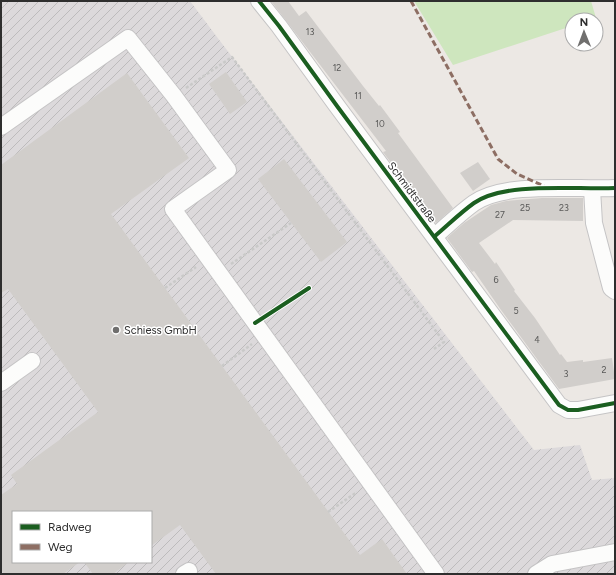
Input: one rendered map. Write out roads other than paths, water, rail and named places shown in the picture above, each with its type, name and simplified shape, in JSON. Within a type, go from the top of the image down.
[{"type":"street","name":"Schmidtstraße","points":[[259,1],[435,236],[559,405],[568,410],[578,410],[615,404]]},
{"type":"street","points":[[1,127],[128,38],[174,96],[228,170],[173,209],[436,574]]},
{"type":"street","points":[[435,236],[475,202],[499,192],[548,188],[615,188]]},
{"type":"street","points":[[592,189],[594,223],[611,288],[615,290]]},
{"type":"street","points":[[1,383],[32,361]]},
{"type":"street","points":[[536,574],[552,564],[615,552]]},
{"type":"place","name":"Schiess GmbH","points":[[116,330]]}]
